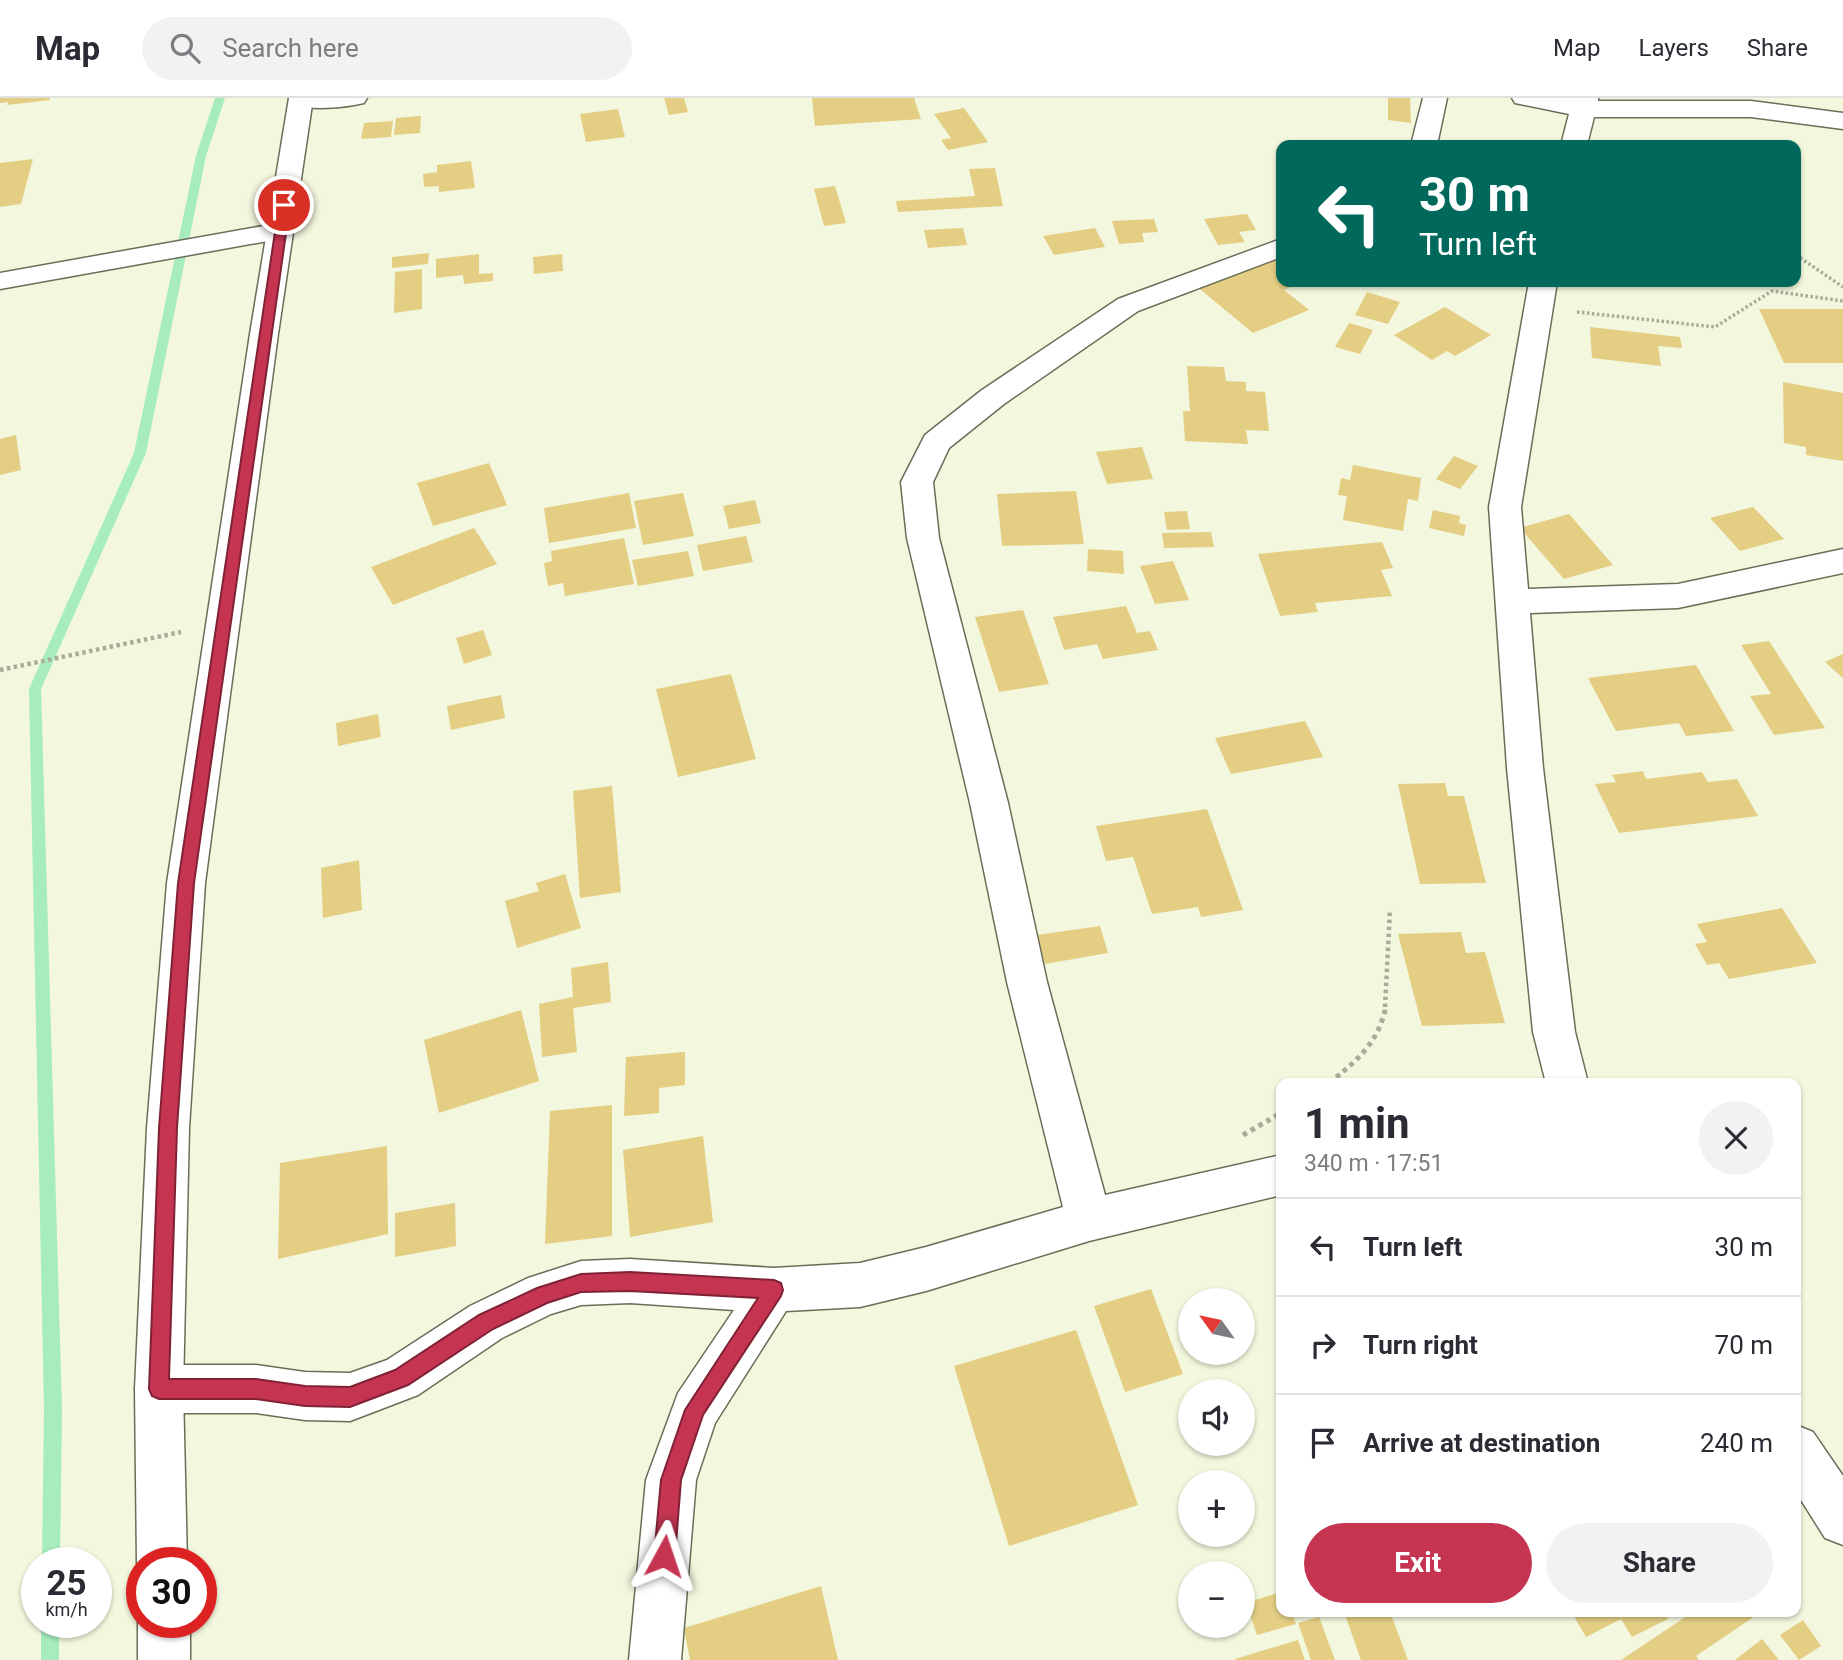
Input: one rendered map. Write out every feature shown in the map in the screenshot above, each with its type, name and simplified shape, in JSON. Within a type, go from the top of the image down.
[{"type":"street","points":[[162,1547],[159,1389],[168,1128],[186,883],[301,99],[355,98]]},
{"type":"street","points":[[1425,140],[1435,98]]},
{"type":"street","points":[[1524,98],[1751,109],[1843,121]]},
{"type":"street","points":[[1575,140],[1585,103]]},
{"type":"street","points":[[0,281],[280,231]]},
{"type":"street","points":[[1089,1220],[1027,982],[989,803],[923,538],[917,482],[936,442],[993,397],[1128,306],[1276,249]]},
{"type":"street","points":[[1540,295],[1505,507],[1525,768],[1554,1032],[1566,1078]]},
{"type":"street","points":[[1513,602],[1678,596],[1843,561]]},
{"type":"street","points":[[159,1389],[256,1389],[305,1396],[350,1397],[401,1378],[486,1322],[544,1294],[581,1283],[630,1282],[774,1290],[860,1285],[926,1269],[1089,1220],[1276,1176]]},
{"type":"street","points":[[655,1660],[671,1480],[695,1410],[774,1290]]},
{"type":"street","points":[[1801,1457],[1843,1520]]},
{"type":"street","points":[[164,1638],[164,1660]]},
{"type":"path","points":[[1801,258],[1843,287]]},
{"type":"path","points":[[1540,295],[1715,327],[1772,290],[1843,301]]},
{"type":"path","points":[[0,670],[225,623]]},
{"type":"path","points":[[1335,1078],[1359,1059],[1380,1028],[1388,986],[1390,909]]},
{"type":"building","points":[[0,98],[50,100],[7,105],[8,102],[0,103]]},
{"type":"building","points":[[664,98],[684,98],[688,112],[669,115]]},
{"type":"building","points":[[812,98],[914,98],[921,119],[815,126]]},
{"type":"building","points":[[1388,98],[1410,98],[1411,123],[1388,120]]},
{"type":"building","points":[[964,108],[988,142],[948,150],[941,140],[951,138],[934,114]]},
{"type":"building","points":[[618,109],[625,137],[586,142],[580,114]]},
{"type":"building","points":[[421,116],[420,133],[394,135],[396,118]]},
{"type":"building","points":[[393,121],[391,137],[361,139],[364,123]]},
{"type":"building","points":[[33,159],[21,204],[0,207],[0,163]]},
{"type":"building","points":[[471,161],[475,188],[439,192],[439,186],[424,187],[423,174],[437,172],[437,165]]},
{"type":"building","points":[[995,168],[1003,206],[898,212],[896,201],[975,196],[969,169]]},
{"type":"building","points":[[835,186],[846,223],[824,226],[814,189]]},
{"type":"building","points":[[1247,214],[1256,230],[1239,232],[1245,242],[1218,245],[1204,219]]},
{"type":"building","points":[[1154,219],[1158,232],[1142,233],[1144,242],[1119,244],[1112,221]]},
{"type":"building","points":[[963,228],[967,245],[928,248],[924,230]]},
{"type":"building","points":[[1095,228],[1105,247],[1054,255],[1043,236]]},
{"type":"building","points":[[429,253],[428,264],[392,268],[392,257]]},
{"type":"building","points":[[1274,253],[1276,287],[1291,287],[1284,290],[1309,310],[1253,333],[1195,285]]},
{"type":"building","points":[[479,254],[479,274],[493,273],[493,281],[464,284],[463,275],[436,278],[436,259]]},
{"type":"building","points":[[562,254],[563,271],[534,274],[533,257]]},
{"type":"building","points":[[422,269],[422,309],[394,313],[395,272]]},
{"type":"building","points":[[1367,292],[1400,302],[1388,324],[1355,315]]},
{"type":"building","points":[[1445,307],[1491,335],[1455,356],[1447,351],[1432,360],[1394,335]]},
{"type":"building","points":[[1759,309],[1843,309],[1843,363],[1784,363]]},
{"type":"building","points":[[1349,323],[1373,330],[1360,354],[1335,347]]},
{"type":"building","points":[[1590,327],[1680,337],[1682,348],[1658,346],[1661,366],[1592,358]]},
{"type":"building","points":[[1187,366],[1224,367],[1226,381],[1246,382],[1246,391],[1265,392],[1269,431],[1246,430],[1248,444],[1185,441],[1183,411],[1190,411]]},
{"type":"building","points":[[1783,382],[1843,393],[1843,461],[1806,455],[1806,447],[1784,443]]},
{"type":"building","points":[[16,435],[21,470],[0,475],[0,439]]},
{"type":"building","points":[[1142,447],[1153,479],[1107,484],[1096,452]]},
{"type":"building","points":[[1454,456],[1478,466],[1460,489],[1436,479]]},
{"type":"building","points":[[489,463],[507,505],[433,526],[417,483]]},
{"type":"building","points":[[1353,465],[1421,478],[1418,501],[1408,499],[1403,531],[1343,520],[1347,496],[1338,495],[1341,478],[1350,480]]},
{"type":"building","points":[[1076,491],[1084,544],[1002,546],[997,494]]},
{"type":"building","points":[[629,493],[636,528],[549,543],[544,508]]},
{"type":"building","points":[[683,493],[694,536],[643,545],[634,501]]},
{"type":"building","points":[[755,500],[761,523],[729,529],[723,506]]},
{"type":"building","points":[[1753,507],[1784,539],[1740,551],[1710,518]]},
{"type":"building","points":[[1433,510],[1460,516],[1459,523],[1466,525],[1464,536],[1429,528]]},
{"type":"building","points":[[1187,511],[1190,529],[1167,530],[1164,512]]},
{"type":"building","points":[[1569,514],[1613,565],[1564,579],[1520,528]]},
{"type":"building","points":[[474,528],[497,564],[393,605],[371,567]]},
{"type":"building","points":[[1211,532],[1214,547],[1164,548],[1162,533]]},
{"type":"building","points":[[746,536],[753,562],[703,571],[697,545]]},
{"type":"building","points":[[624,538],[634,584],[565,596],[563,583],[548,586],[544,563],[552,561],[551,551]]},
{"type":"building","points":[[1382,542],[1393,568],[1381,570],[1392,596],[1315,603],[1318,612],[1280,616],[1258,554]]},
{"type":"building","points":[[1088,549],[1123,551],[1124,574],[1087,571]]},
{"type":"building","points":[[688,551],[694,576],[638,586],[632,560]]},
{"type":"building","points":[[1173,561],[1189,600],[1155,604],[1140,566]]},
{"type":"building","points":[[1126,606],[1137,633],[1150,631],[1158,650],[1103,659],[1097,644],[1064,650],[1053,617]]},
{"type":"building","points":[[1023,610],[1049,684],[999,692],[975,617]]},
{"type":"building","points":[[483,630],[492,655],[464,664],[456,638]]},
{"type":"building","points":[[1769,641],[1825,728],[1774,735],[1750,696],[1771,694],[1741,645]]},
{"type":"building","points":[[1843,654],[1843,678],[1825,662]]},
{"type":"building","points":[[1696,665],[1734,731],[1686,736],[1679,723],[1616,731],[1588,678]]},
{"type":"building","points":[[731,674],[756,759],[678,777],[656,689]]},
{"type":"building","points":[[501,695],[505,718],[451,730],[447,706]]},
{"type":"building","points":[[378,714],[381,737],[338,746],[336,723]]},
{"type":"building","points":[[1305,721],[1323,757],[1231,774],[1215,738]]},
{"type":"building","points":[[1643,771],[1646,779],[1702,772],[1708,782],[1737,779],[1758,816],[1619,833],[1595,784],[1616,782],[1612,775]]},
{"type":"building","points":[[1445,783],[1448,796],[1464,796],[1486,883],[1420,884],[1398,784]]},
{"type":"building","points":[[612,786],[621,892],[580,898],[573,791]]},
{"type":"building","points":[[1207,809],[1243,910],[1201,917],[1198,907],[1152,914],[1133,857],[1106,861],[1096,826]]},
{"type":"building","points":[[359,860],[362,910],[323,918],[321,868]]},
{"type":"building","points":[[565,874],[581,928],[517,948],[505,901],[539,891],[536,883]]},
{"type":"building","points":[[1782,908],[1817,963],[1729,979],[1719,963],[1707,965],[1695,944],[1707,942],[1697,924]]},
{"type":"building","points":[[1100,926],[1108,953],[1045,964],[1037,935]]},
{"type":"building","points":[[1461,932],[1466,953],[1485,952],[1505,1023],[1422,1026],[1398,934]]},
{"type":"building","points":[[608,962],[611,1002],[573,1008],[577,1052],[542,1057],[539,1004],[573,997],[571,968]]},
{"type":"building","points":[[521,1010],[539,1081],[439,1113],[424,1040]]},
{"type":"building","points":[[685,1052],[685,1085],[659,1088],[659,1113],[624,1116],[626,1057]]},
{"type":"building","points":[[612,1105],[612,1236],[545,1244],[550,1111]]},
{"type":"building","points":[[703,1136],[713,1222],[630,1237],[623,1150]]},
{"type":"building","points":[[387,1146],[388,1234],[278,1259],[280,1163]]},
{"type":"building","points":[[455,1203],[456,1246],[395,1257],[395,1213]]},
{"type":"building","points":[[1151,1289],[1183,1374],[1125,1392],[1094,1306]]},
{"type":"building","points":[[1076,1330],[1138,1505],[1009,1546],[954,1366]]},
{"type":"building","points":[[821,1586],[838,1660],[690,1660],[684,1628]]},
{"type":"building","points":[[1276,1594],[1276,1617],[1294,1617],[1296,1624],[1257,1635],[1255,1600]]},
{"type":"building","points":[[1319,1617],[1335,1660],[1311,1660],[1298,1623]]},
{"type":"building","points":[[1346,1617],[1392,1617],[1408,1660],[1361,1660]]},
{"type":"building","points":[[1574,1617],[1668,1619],[1632,1637],[1621,1619],[1586,1637]]},
{"type":"building","points":[[1686,1617],[1754,1617],[1696,1656],[1699,1660],[1621,1660]]},
{"type":"building","points":[[1803,1620],[1821,1646],[1799,1660],[1780,1635]]},
{"type":"building","points":[[1762,1639],[1779,1660],[1735,1660]]},
{"type":"building","points":[[1298,1640],[1305,1660],[1235,1659]]},
{"type":"waterway","points":[[51,1547],[53,1409],[35,689],[140,453],[201,156],[220,98]]},
{"type":"waterway","points":[[50,1638],[50,1660]]},
{"type":"route","points":[[284,205],[186,883],[168,1128],[159,1389],[256,1389],[305,1396],[350,1397],[401,1378],[486,1322],[544,1294],[581,1283],[630,1282],[774,1290],[695,1410],[671,1480],[664,1556]]}]
